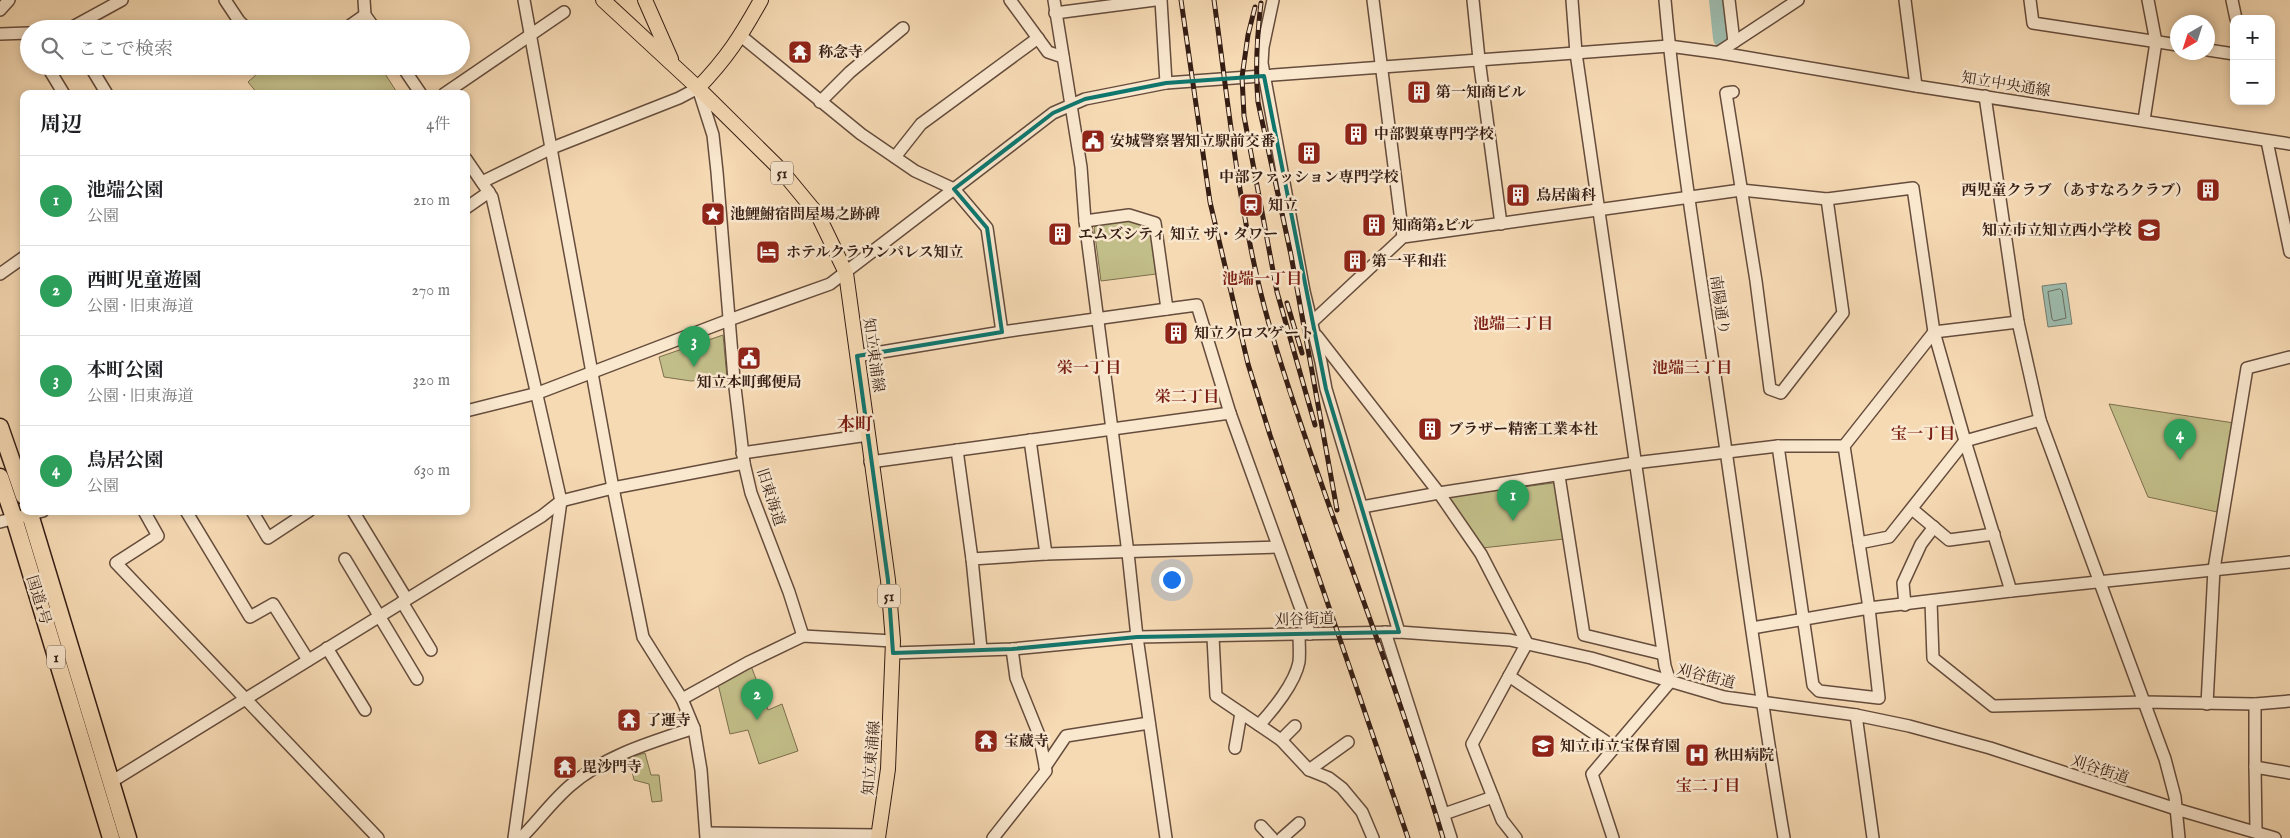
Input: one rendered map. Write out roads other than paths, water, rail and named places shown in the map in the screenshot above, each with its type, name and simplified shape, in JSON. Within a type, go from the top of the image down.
[{"type":"highway","points":[[0,427],[20,484]]},
{"type":"highway","name":"国道1号","points":[[0,477],[20,510]]},
{"type":"highway","name":"国道1号","points":[[23,515],[128,838]]},
{"type":"highway","name":"国道1号","points":[[23,515],[111,838]]},
{"type":"main road","name":"知立東浦線","points":[[603,0],[698,88],[780,170],[818,214],[846,273],[870,462],[888,580],[893,647],[888,769],[878,837]]},
{"type":"main road","points":[[645,0],[673,65]]},
{"type":"main road","points":[[698,88],[723,62],[741,36],[759,1]]},
{"type":"street","points":[[0,10],[9,0]]},
{"type":"street","points":[[97,14],[98,0]]},
{"type":"street","points":[[86,20],[122,0]]},
{"type":"street","points":[[225,0],[238,20]]},
{"type":"street","points":[[364,0],[365,15],[369,20]]},
{"type":"street","points":[[524,0],[613,488],[643,637],[682,699],[694,728],[701,770],[706,835],[878,837]]},
{"type":"street","points":[[1010,0],[1048,52],[1063,58]]},
{"type":"street","points":[[1054,0],[1081,167],[1085,221],[1128,552],[1137,637],[1166,838]]},
{"type":"street","points":[[1056,13],[1155,0]]},
{"type":"street","points":[[1161,0],[1166,83]]},
{"type":"street","points":[[1273,0],[1263,48],[1262,63],[1304,291],[1326,389],[1399,632]]},
{"type":"street","points":[[1373,0],[1403,238]]},
{"type":"street","points":[[1473,0],[1501,224]]},
{"type":"street","points":[[1572,0],[1576,53],[1634,464],[1663,654],[1670,682],[1592,774],[1613,838]]},
{"type":"street","name":"南陽通り","points":[[1665,0],[1689,196],[1752,628],[1760,703],[1784,838]]},
{"type":"street","points":[[1729,0],[1734,42]]},
{"type":"street","points":[[1719,52],[1798,0]]},
{"type":"street","points":[[1905,0],[1916,86]]},
{"type":"street","points":[[2030,0],[2033,23],[2170,44]]},
{"type":"street","points":[[2144,120],[2156,42],[2148,0]]},
{"type":"street","points":[[2232,0],[2235,15]]},
{"type":"street","points":[[450,90],[564,12]]},
{"type":"street","points":[[358,20],[365,15]]},
{"type":"street","points":[[820,102],[850,72],[904,28]]},
{"type":"street","points":[[0,34],[20,34]]},
{"type":"street","points":[[741,36],[860,134],[915,171],[954,189],[988,228],[1002,332]]},
{"type":"street","points":[[895,157],[921,124],[1038,38]]},
{"type":"street","name":"知立中央通線","points":[[470,410],[538,393],[729,320],[830,284],[1053,113],[1085,99],[1166,83],[1670,46],[1719,52],[1916,86],[2290,144]]},
{"type":"street","points":[[2215,51],[2230,53]]},
{"type":"street","points":[[52,75],[62,90]]},
{"type":"street","points":[[95,75],[105,90]]},
{"type":"street","points":[[408,75],[418,90]]},
{"type":"street","points":[[470,204],[486,187],[552,148],[679,98],[698,88]]},
{"type":"street","name":"旧東海道","points":[[698,88],[714,144],[743,458],[752,493],[790,592],[803,636]]},
{"type":"street","points":[[1733,92],[1726,93],[1756,281],[1770,389],[1781,393],[1843,314],[1827,199]]},
{"type":"street","points":[[1986,96],[2018,322],[2040,420],[2165,759],[2176,809],[2179,838]]},
{"type":"street","points":[[2267,141],[2290,252]]},
{"type":"street","points":[[470,165],[492,197],[561,501],[514,838]]},
{"type":"street","points":[[1313,327],[1403,238],[1741,190],[1827,199],[1912,188],[1934,332],[1965,442],[2011,591]]},
{"type":"street","points":[[1085,221],[1129,215],[1155,223],[1167,308]]},
{"type":"street","points":[[0,274],[20,260]]},
{"type":"street","points":[[857,356],[1002,332],[1197,305],[1230,413],[1305,634],[1295,674],[1274,708],[1259,725]]},
{"type":"street","points":[[1778,446],[1813,685],[1819,691],[1879,698],[1869,608],[1844,446],[1934,332],[2018,322]]},
{"type":"street","points":[[1313,327],[1439,492],[1481,554],[1528,643],[1472,744],[1502,820],[1516,838]]},
{"type":"street","points":[[2207,704],[2214,569],[2247,368],[2290,358]]},
{"type":"street","points":[[870,462],[1230,413]]},
{"type":"street","points":[[1859,543],[1889,537],[1965,442],[2040,420]]},
{"type":"street","points":[[111,782],[542,516],[561,501],[743,458],[868,435]]},
{"type":"street","points":[[1030,440],[1046,554]]},
{"type":"street","points":[[1362,507],[1439,492],[1726,452],[1778,446],[1844,446]]},
{"type":"street","points":[[957,450],[972,559],[981,649]]},
{"type":"street","points":[[1559,476],[1584,635],[1663,654]]},
{"type":"street","points":[[1912,509],[1949,540],[1994,534]]},
{"type":"street","points":[[146,515],[158,536],[116,563],[378,838]]},
{"type":"street","points":[[188,515],[250,617],[273,604],[308,660]]},
{"type":"street","points":[[254,515],[268,538],[304,515]]},
{"type":"street","points":[[355,515],[431,650]]},
{"type":"street","points":[[1904,604],[1903,583],[1921,544],[1934,527]]},
{"type":"street","points":[[972,559],[1046,554],[1277,547]]},
{"type":"street","points":[[345,559],[417,679]]},
{"type":"street","points":[[1752,628],[1869,608],[1931,600],[2099,580],[2290,562]]},
{"type":"street","points":[[1931,600],[1934,658],[1993,706],[2144,702],[2207,704],[2290,702]]},
{"type":"street","points":[[1385,632],[1451,838]]},
{"type":"street","name":"刈谷街道","points":[[803,636],[893,647],[981,649],[1012,649],[1137,637],[1213,637],[1385,632],[1510,640],[1591,658],[1724,696],[1760,703],[1856,715],[1909,726],[1990,748],[2176,809],[2272,837]]},
{"type":"street","points":[[682,699],[747,663],[803,636]]},
{"type":"street","points":[[1213,637],[1216,696],[1281,740],[1309,770],[1329,778],[1342,788],[1362,812],[1373,838]]},
{"type":"street","points":[[327,648],[365,710]]},
{"type":"street","points":[[993,838],[1046,770],[1039,735],[1016,678],[1012,649]]},
{"type":"street","points":[[1509,676],[1614,747]]},
{"type":"street","points":[[2255,704],[2256,831]]},
{"type":"street","points":[[1235,748],[1242,714]]},
{"type":"street","points":[[1856,715],[1873,838]]},
{"type":"street","points":[[1045,767],[1066,736],[1149,724]]},
{"type":"street","points":[[1281,740],[1295,726]]},
{"type":"street","points":[[521,838],[570,786],[584,775],[603,763],[652,742],[694,728]]},
{"type":"street","points":[[1309,770],[1348,742]]},
{"type":"street","points":[[2255,767],[2290,773]]},
{"type":"street","points":[[1444,814],[1493,797]]},
{"type":"street","points":[[1282,838],[1299,823]]},
{"type":"street","points":[[1261,826],[1272,838]]},
{"type":"water","points":[[2066,283],[2072,324],[2048,327],[2042,286]]},
{"type":"waterway","points":[[1719,0],[1723,38]]},
{"type":"railway","points":[[1181,0],[1210,202],[1248,364],[1270,435],[1408,838]]},
{"type":"railway","points":[[1214,0],[1242,203],[1269,324],[1298,418],[1375,633],[1443,838]]},
{"type":"railway","points":[[1261,3],[1257,52],[1258,102],[1291,255],[1337,510]]},
{"type":"railway","points":[[1255,7],[1248,35],[1242,77],[1244,116],[1277,292],[1315,425]]},
{"type":"railway","points":[[1287,303],[1302,353]]},
{"type":"place","name":"称念寺","points":[[800,52]]},
{"type":"place","name":"第一知商ビル","points":[[1419,92]]},
{"type":"place","name":"中部製菓専門学校","points":[[1356,134]]},
{"type":"place","name":"安城警察署知立駅前交番","points":[[1093,141]]},
{"type":"place","name":"中部ファッション専門学校","points":[[1309,153]]},
{"type":"place","name":"西児童クラブ （あすなろクラブ）","points":[[2208,190]]},
{"type":"place","name":"鳥居歯科","points":[[1518,195]]},
{"type":"place","name":"知立","points":[[1251,205]]},
{"type":"place","name":"池鯉鮒宿問屋場之跡碑","points":[[713,214]]},
{"type":"place","name":"知商第2ビル","points":[[1374,225]]},
{"type":"place","name":"知立市立知立西小学校","points":[[2149,230]]},
{"type":"place","name":"エムズシティ 知立 ザ・タワー","points":[[1060,234]]},
{"type":"place","name":"ホテルクラウンパレス知立","points":[[768,252]]},
{"type":"place","name":"第一平和荘","points":[[1355,261]]},
{"type":"place","name":"知立クロスゲート","points":[[1176,333]]},
{"type":"place","name":"知立本町郵便局","points":[[749,358]]},
{"type":"place","name":"本町公園","points":[[694,367]]},
{"type":"place","name":"ブラザー精密工業本社","points":[[1430,429]]},
{"type":"place","name":"鳥居公園","points":[[2180,460]]},
{"type":"place","name":"池端公園","points":[[1513,521]]},
{"type":"place","name":"了運寺","points":[[629,720]]},
{"type":"place","name":"西町児童遊園","points":[[757,720]]},
{"type":"place","name":"宝蔵寺","points":[[986,741]]},
{"type":"place","name":"知立市立宝保育園","points":[[1543,746]]},
{"type":"place","name":"秋田病院","points":[[1697,755]]},
{"type":"place","name":"毘沙門寺","points":[[565,767]]},
{"type":"district","name":"池端一丁目","points":[[1262,278]]},
{"type":"district","name":"池端二丁目","points":[[1513,323]]},
{"type":"district","name":"栄一丁目","points":[[1089,367]]},
{"type":"district","name":"池端三丁目","points":[[1692,367]]},
{"type":"district","name":"栄二丁目","points":[[1187,396]]},
{"type":"district","name":"本町","points":[[855,424]]},
{"type":"district","name":"宝一丁目","points":[[1923,433]]},
{"type":"district","name":"宝二丁目","points":[[1708,785]]}]
